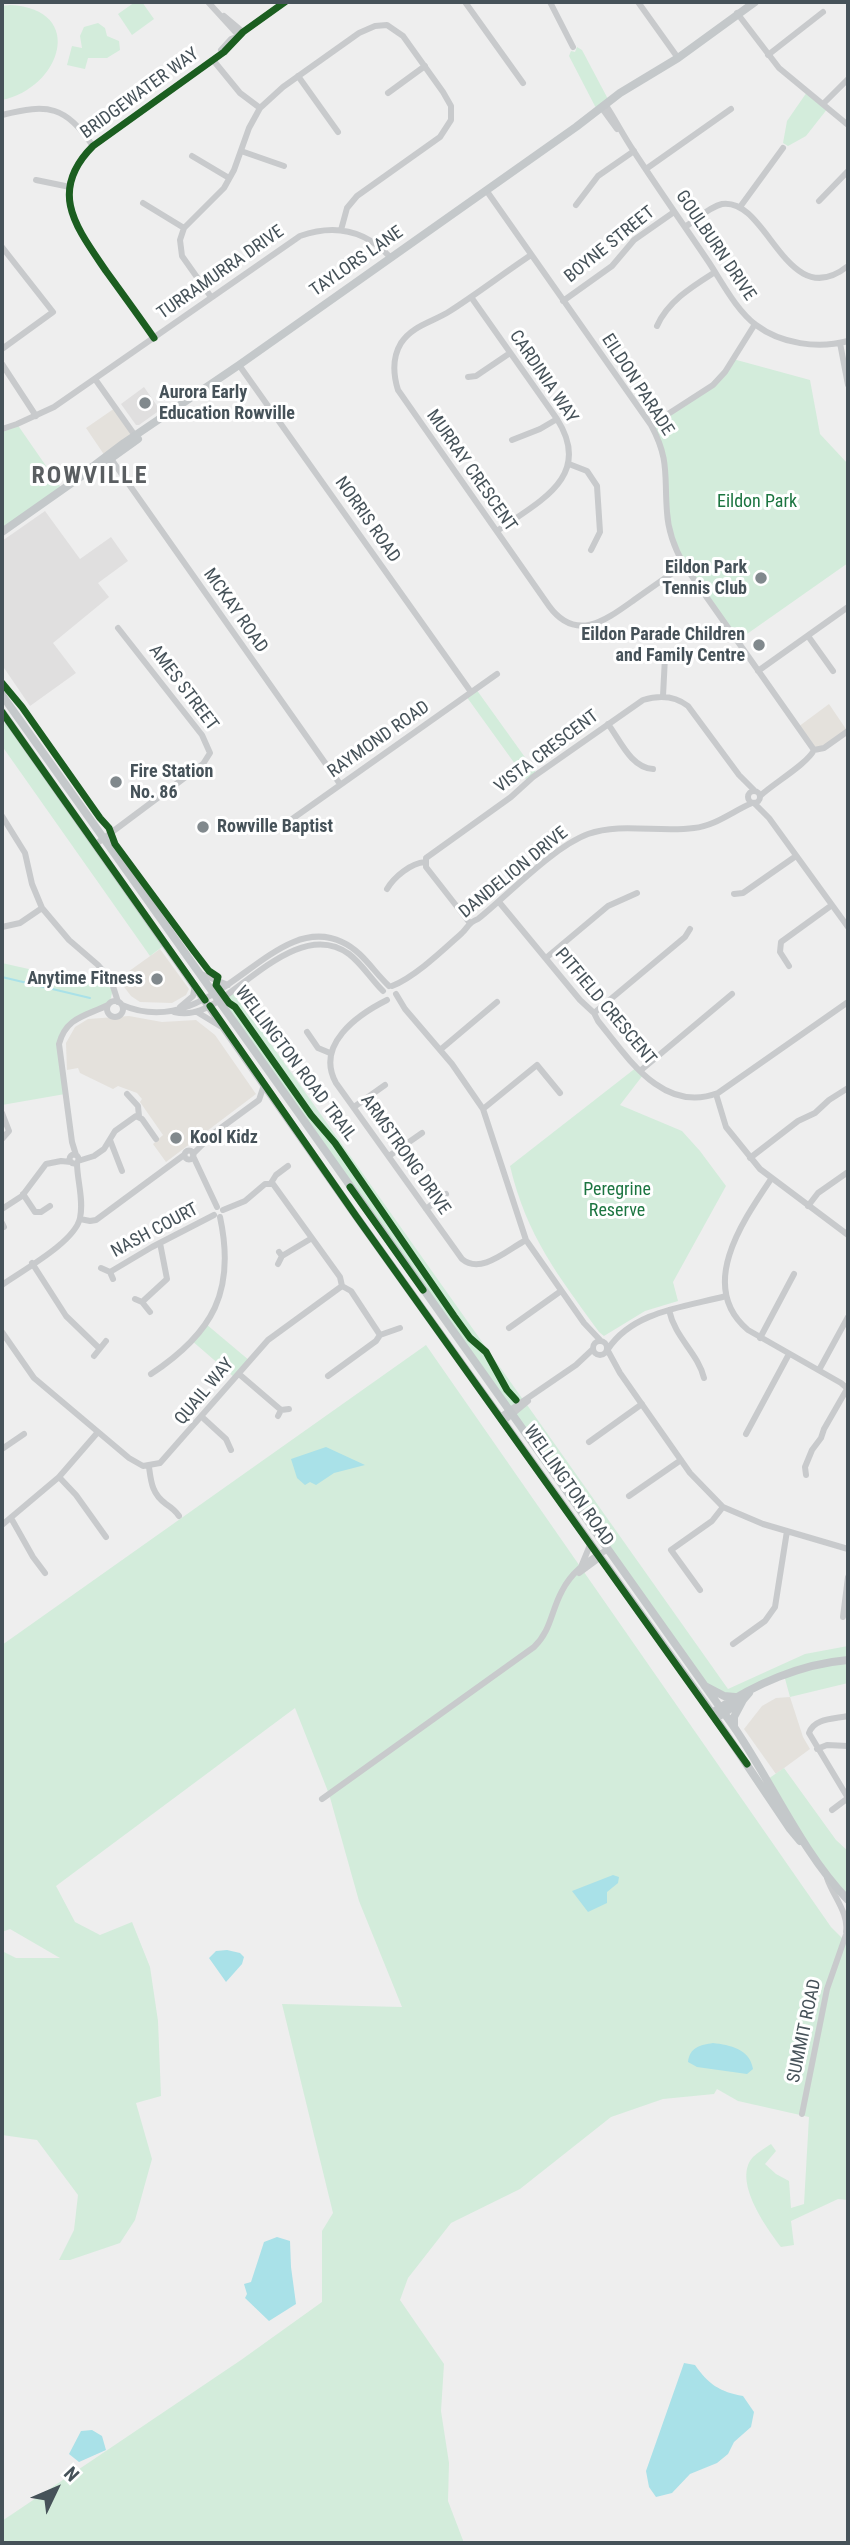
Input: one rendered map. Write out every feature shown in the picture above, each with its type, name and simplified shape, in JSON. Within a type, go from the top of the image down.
[{"type":"main road","name":"TAYLORS LANE","points":[[2,531],[754,2]]},
{"type":"main road","name":"WELLINGTON ROAD","points":[[2,695],[6,716],[197,972],[225,1028],[590,1545],[718,1713],[734,1727],[809,1852]]},
{"type":"main road","name":"WELLINGTON ROAD","points":[[100,841],[195,985],[212,1001],[511,1413],[704,1686],[790,1829],[827,1878],[848,1900]]},
{"type":"main road","points":[[718,1713],[751,1691],[792,1672],[819,1664],[848,1660]]},
{"type":"main road","points":[[704,1686],[724,1696],[740,1698]]},
{"type":"main road","points":[[734,1727],[740,1698]]},
{"type":"street","name":"BRIDGEWATER WAY","points":[[70,187],[79,163],[93,146],[214,59],[231,39],[285,2]]},
{"type":"street","points":[[466,2],[523,83]]},
{"type":"street","points":[[550,2],[573,47]]},
{"type":"street","points":[[638,2],[676,56]]},
{"type":"street","points":[[208,3],[241,34]]},
{"type":"street","points":[[768,55],[823,12]]},
{"type":"street","points":[[737,14],[768,55],[792,80],[848,125]]},
{"type":"street","points":[[211,297],[182,256],[180,240],[184,228],[212,202],[229,178],[260,108],[276,92],[359,33],[383,25],[395,29],[403,36],[448,99],[452,114],[448,127],[440,137],[357,196],[344,214],[341,230]]},
{"type":"street","points":[[214,59],[240,93],[260,108]]},
{"type":"street","points":[[388,93],[425,66]]},
{"type":"street","points":[[299,76],[338,132]]},
{"type":"street","points":[[822,104],[848,79]]},
{"type":"street","name":"GOULBURN DRIVE","points":[[604,107],[715,272],[754,324],[776,337],[812,345],[848,341]]},
{"type":"street","points":[[2,115],[27,110],[57,111],[73,120],[93,146]]},
{"type":"street","points":[[646,169],[731,110]]},
{"type":"street","points":[[740,207],[783,148]]},
{"type":"street","points":[[576,205],[598,176],[634,151]]},
{"type":"street","points":[[241,152],[284,166]]},
{"type":"street","points":[[192,156],[229,178]]},
{"type":"street","points":[[819,201],[848,171]]},
{"type":"street","points":[[36,180],[70,187],[71,209],[76,227],[153,338]]},
{"type":"street","name":"EILDON PARADE","points":[[486,190],[651,425],[663,449],[668,525],[675,548],[684,565],[814,750]]},
{"type":"street","points":[[143,203],[184,228]]},
{"type":"street","points":[[685,227],[720,205],[740,207],[799,271],[818,277],[842,271],[848,266]]},
{"type":"street","name":"BOYNE STREET","points":[[564,301],[612,266],[640,235],[674,212]]},
{"type":"street","name":"TURRAMURRA DRIVE","points":[[2,429],[54,407],[300,236],[318,230],[341,230],[366,238],[390,257]]},
{"type":"street","points":[[2,247],[53,312],[2,349]]},
{"type":"street","name":"MURRAY CRESCENT","points":[[531,254],[471,297],[409,334],[397,351],[394,371],[401,396],[554,612],[565,621],[589,626],[605,621],[684,565]]},
{"type":"street","points":[[657,326],[673,303],[715,272]]},
{"type":"street","name":"CARDINIA WAY","points":[[471,297],[567,436],[569,464]]},
{"type":"street","points":[[651,425],[713,386],[725,372],[754,324]]},
{"type":"street","points":[[840,343],[848,385]]},
{"type":"street","points":[[468,377],[476,376],[510,353]]},
{"type":"street","points":[[2,364],[36,416]]},
{"type":"street","name":"NORRIS ROAD","points":[[239,365],[471,692]]},
{"type":"street","points":[[95,379],[136,437]]},
{"type":"street","points":[[512,440],[557,419]]},
{"type":"street","name":"MCKAY ROAD","points":[[109,456],[340,784]]},
{"type":"street","points":[[497,531],[554,490],[569,464],[584,468],[597,486],[600,532],[590,550]]},
{"type":"street","points":[[758,671],[848,607]]},
{"type":"street","name":"AMES STREET","points":[[100,841],[209,757],[208,745],[118,628]]},
{"type":"street","points":[[808,636],[833,671]]},
{"type":"street","points":[[665,657],[663,696],[680,701],[693,710],[848,927]]},
{"type":"street","name":"RAYMOND ROAD","points":[[278,829],[497,674]]},
{"type":"street","name":"VISTA CRESCENT","points":[[387,889],[393,880],[418,862],[425,862],[428,856],[608,724],[643,700],[663,696]]},
{"type":"street","points":[[608,724],[635,762],[643,768],[653,769]]},
{"type":"street","name":"DANDELION DRIVE","points":[[393,989],[460,934],[469,922],[499,902],[563,848],[587,834],[612,829],[699,828],[717,821],[809,759],[814,750],[824,748],[848,731]]},
{"type":"street","points":[[2,817],[25,853],[32,884],[42,908],[50,914],[66,937],[111,980],[115,1003],[121,1015]]},
{"type":"street","points":[[734,894],[743,892],[796,856]]},
{"type":"street","points":[[425,862],[469,922]]},
{"type":"street","points":[[546,958],[608,906],[637,893]]},
{"type":"street","name":"PITFIELD CRESCENT","points":[[499,902],[640,1071],[654,1084],[675,1094],[695,1097],[716,1094]]},
{"type":"street","points":[[789,966],[780,952],[783,940],[832,905]]},
{"type":"street","points":[[2,927],[20,923],[42,908]]},
{"type":"street","points":[[594,1013],[685,937],[690,929]]},
{"type":"street","points":[[172,1012],[212,1001],[241,976],[306,945],[341,946],[361,956],[393,989],[405,1009],[440,1050],[483,1109],[526,1240],[584,1323],[602,1341],[604,1353]]},
{"type":"street","points":[[341,946],[385,996],[405,1009]]},
{"type":"street","points":[[2,1285],[65,1242],[80,1219],[81,1207],[59,1044],[69,1023],[115,1003],[152,1012],[197,1012],[246,983],[274,958]]},
{"type":"street","points":[[197,972],[228,985]]},
{"type":"street","points":[[241,976],[246,983]]},
{"type":"street","points":[[172,1012],[193,996],[195,985]]},
{"type":"street","points":[[307,1032],[318,1048],[330,1053],[342,1033],[393,989]]},
{"type":"street","points":[[385,996],[393,999],[393,989]]},
{"type":"street","points":[[640,1071],[732,994]]},
{"type":"street","points":[[440,1050],[497,1002]]},
{"type":"street","points":[[848,1002],[716,1094],[726,1127],[750,1158],[771,1179],[848,1235]]},
{"type":"street","points":[[109,1015],[115,1003]]},
{"type":"street","points":[[94,1012],[115,1017],[132,1009]]},
{"type":"street","points":[[197,1012],[225,1028]]},
{"type":"street","name":"ARMSTRONG DRIVE","points":[[330,1053],[329,1066],[332,1076],[462,1259],[470,1265],[486,1264],[526,1240]]},
{"type":"street","points":[[483,1109],[537,1065],[560,1093]]},
{"type":"street","points":[[80,1219],[96,1220],[177,1161],[189,1156],[259,1100],[264,1083]]},
{"type":"street","points":[[354,1107],[385,1085]]},
{"type":"street","points":[[750,1158],[798,1121],[815,1113],[828,1100],[848,1088]]},
{"type":"street","points":[[127,1094],[138,1107],[139,1116],[156,1139]]},
{"type":"street","points":[[259,1100],[270,1101],[280,1107]]},
{"type":"street","points":[[2,1112],[9,1131],[2,1139]]},
{"type":"street","points":[[2,1209],[23,1194],[42,1167],[49,1163],[98,1153],[117,1128],[134,1116],[139,1116]]},
{"type":"street","points":[[389,1156],[422,1133]]},
{"type":"street","points":[[110,1140],[122,1171]]},
{"type":"street","points":[[151,1374],[185,1346],[206,1324],[222,1292],[225,1263],[219,1212],[189,1156]]},
{"type":"street","points":[[271,1183],[276,1175],[288,1166]]},
{"type":"street","points":[[808,1206],[819,1192],[848,1172]]},
{"type":"street","points":[[771,1179],[727,1258],[724,1275],[726,1296],[730,1309],[740,1323],[760,1338],[848,1389],[803,1470]]},
{"type":"street","points":[[219,1212],[245,1201],[266,1183],[271,1183]]},
{"type":"street","points":[[271,1183],[340,1277],[342,1286],[351,1291],[380,1335]]},
{"type":"street","points":[[23,1194],[37,1213],[50,1206]]},
{"type":"street","points":[[426,1209],[446,1194]]},
{"type":"street","name":"NASH COURT","points":[[101,1268],[111,1276],[160,1243],[219,1212]]},
{"type":"street","points":[[278,1264],[280,1254],[312,1238]]},
{"type":"street","points":[[150,1312],[139,1300],[167,1279],[160,1243]]},
{"type":"street","points":[[32,1263],[66,1316],[99,1348]]},
{"type":"street","points":[[760,1338],[794,1274]]},
{"type":"street","name":"QUAIL WAY","points":[[149,1467],[166,1459],[271,1337],[342,1286]]},
{"type":"street","points":[[509,1328],[561,1291]]},
{"type":"street","points":[[576,1366],[602,1341],[646,1318],[726,1296]]},
{"type":"street","points":[[669,1310],[673,1327],[701,1368],[704,1378]]},
{"type":"street","points":[[819,1370],[848,1317]]},
{"type":"street","points":[[584,1323],[594,1347],[604,1353],[701,1486],[723,1507],[754,1521],[848,1549]]},
{"type":"street","points":[[326,1376],[376,1341],[380,1335],[400,1328]]},
{"type":"street","points":[[2,1332],[32,1375],[132,1461],[149,1467],[157,1495],[178,1510]]},
{"type":"street","points":[[502,1419],[576,1366],[604,1353],[621,1333]]},
{"type":"street","points":[[94,1356],[106,1341]]},
{"type":"street","points":[[746,1434],[789,1354]]},
{"type":"street","points":[[239,1374],[283,1412]]},
{"type":"street","points":[[589,1442],[642,1404]]},
{"type":"street","points":[[202,1417],[226,1438],[231,1450]]},
{"type":"street","points":[[2,1525],[59,1476],[98,1432]]},
{"type":"street","points":[[2,1449],[24,1434]]},
{"type":"street","points":[[629,1496],[681,1460]]},
{"type":"street","points":[[59,1476],[106,1537]]},
{"type":"street","points":[[700,1590],[671,1549],[712,1521],[723,1507]]},
{"type":"street","points":[[11,1518],[33,1558],[45,1573]]},
{"type":"street","points":[[733,1644],[765,1621],[775,1607],[787,1531]]},
{"type":"street","points":[[322,1799],[534,1647],[548,1630],[563,1588],[581,1567],[590,1545]]},
{"type":"street","points":[[581,1567],[607,1550]]},
{"type":"street","points":[[574,1576],[598,1556]]},
{"type":"street","points":[[844,1617],[848,1577]]},
{"type":"street","points":[[832,1810],[848,1798],[809,1737],[811,1727],[843,1715]]},
{"type":"street","points":[[817,1749],[827,1745],[848,1746]]},
{"type":"street","points":[[827,1878],[832,1894],[845,1917],[847,1932]]},
{"type":"street","name":"SUMMIT ROAD","points":[[802,2114],[827,1989],[847,1932]]},
{"type":"street","name":"SUMMIT ROAD","points":[[839,1954],[848,1943]]},
{"type":"shaded area","points":[[144,387],[160,410],[136,425],[121,404]]},
{"type":"shaded area","points":[[115,408],[135,435],[105,456],[86,428]]},
{"type":"shaded area","points":[[45,511],[80,559],[111,537],[128,561],[98,583],[109,597],[53,643],[76,673],[30,706],[2,665],[2,541]]},
{"type":"shaded area","points":[[829,704],[848,732],[814,750],[798,727]]},
{"type":"shaded area","points":[[160,949],[189,989],[186,995],[172,1003],[140,1002],[131,996],[118,979]]},
{"type":"shaded area","points":[[129,1016],[162,1022],[196,1020],[215,1035],[256,1094],[166,1162],[153,1144],[163,1135],[140,1102],[142,1099],[137,1093],[118,1086],[113,1089],[80,1073],[78,1068],[67,1070],[66,1043],[75,1027],[88,1019]]},
{"type":"shaded area","points":[[790,1697],[803,1737],[810,1749],[776,1774],[744,1729],[762,1706],[776,1698]]},
{"type":"green space","points":[[135,2],[142,2],[154,19],[132,35],[118,14]]},
{"type":"green space","points":[[2,6],[34,10],[50,20],[57,34],[57,50],[51,66],[39,81],[22,93],[2,100]]},
{"type":"green space","points":[[98,23],[105,28],[107,36],[119,41],[120,50],[107,58],[88,58],[85,69],[67,65],[72,46],[82,48],[80,36],[84,27]]},
{"type":"green space","points":[[577,47],[582,50],[609,101],[597,110],[569,56]]},
{"type":"green space","points":[[807,92],[828,108],[806,136],[788,146],[783,143],[787,121]]},
{"type":"green space","name":"Eildon Park","points":[[733,359],[810,380],[820,434],[848,464],[848,563],[737,641],[684,565],[668,525],[667,477],[651,425],[702,393]]},
{"type":"green space","points":[[17,424],[62,489],[2,531],[2,429]]},
{"type":"green space","points":[[476,689],[537,774],[528,782],[466,696]]},
{"type":"green space","points":[[8,721],[166,944],[150,956],[2,746],[2,725]]},
{"type":"green space","points":[[2,963],[113,988],[110,1002],[76,1018],[60,1039],[65,1094],[2,1105]]},
{"type":"green space","points":[[234,992],[524,1401],[509,1411],[219,1002]]},
{"type":"green space","name":"Peregrine Reserve","points":[[637,1067],[643,1075],[620,1105],[682,1131],[726,1186],[673,1282],[678,1301],[645,1311],[604,1336],[570,1292],[535,1235],[525,1214],[510,1166]]},
{"type":"green space","points":[[206,1324],[250,1361],[235,1378],[191,1340]]},
{"type":"green space","points":[[426,1345],[831,1927],[848,1944],[848,2200],[838,2199],[791,2221],[794,2245],[781,2247],[754,2203],[746,2178],[748,2167],[753,2157],[771,2144],[776,2151],[765,2164],[789,2181],[791,2208],[804,2204],[809,2117],[738,2101],[717,2089],[714,2094],[663,2099],[611,2117],[520,2189],[451,2223],[408,2278],[400,2300],[444,2364],[441,2411],[449,2463],[448,2501],[464,2543],[2,2543],[2,2521],[241,2360],[322,2302],[322,2231],[333,2213],[282,2004],[402,2007],[359,1901],[329,1794],[295,1708],[56,1886],[75,1922],[100,1935],[132,1922],[150,1967],[158,2021],[161,2096],[136,2103],[152,2159],[135,2220],[120,2243],[70,2260],[59,2260],[74,2230],[78,2195],[37,2140],[2,2135],[2,1951],[16,1958],[60,1958],[10,1929],[2,1932],[2,1645]]},
{"type":"green space","points":[[525,1402],[728,1689],[805,1654],[848,1646],[848,1683],[790,1697],[784,1675],[731,1697],[704,1686],[513,1416]]},
{"type":"green space","points":[[784,1768],[836,1840],[848,1851],[848,1900],[827,1878],[768,1779]]},
{"type":"water","points":[[326,1447],[365,1465],[334,1473],[316,1485],[310,1482],[305,1485],[297,1478],[291,1459]]},
{"type":"water","points":[[613,1875],[619,1877],[618,1883],[607,1892],[607,1903],[588,1912],[572,1891]]},
{"type":"water","points":[[216,1951],[240,1953],[244,1957],[242,1964],[226,1982],[209,1958]]},
{"type":"water","points":[[713,2043],[744,2053],[753,2069],[747,2074],[697,2067],[688,2062],[696,2048]]},
{"type":"water","points":[[277,2237],[290,2241],[296,2304],[269,2321],[245,2298],[247,2294],[244,2284],[251,2282],[264,2242]]},
{"type":"water","points":[[684,2363],[695,2365],[710,2382],[721,2389],[743,2396],[754,2412],[751,2427],[717,2463],[690,2474],[672,2493],[656,2497],[649,2487],[646,2471]]},
{"type":"water","points":[[92,2430],[102,2436],[106,2450],[79,2462],[69,2454],[81,2431]]},
{"type":"waterway","points":[[2,977],[90,998]]},
{"type":"cycle path","points":[[154,338],[77,225],[69,194],[72,179],[79,163],[93,146],[224,52],[243,32],[285,2]]},
{"type":"cycle path","name":"WELLINGTON ROAD TRAIL","points":[[2,683],[109,828],[115,844],[209,971],[218,977],[216,985],[235,1007],[311,1115],[335,1143],[454,1316],[470,1338],[486,1352],[507,1390],[516,1400]]},
{"type":"cycle path","points":[[2,712],[205,1000]]},
{"type":"cycle path","points":[[210,1006],[356,1216],[747,1764]]},
{"type":"cycle path","points":[[350,1187],[423,1290]]},
{"type":"place","name":"Aurora Early Education Rowville","points":[[145,403]]},
{"type":"place","name":"Eildon Park Tennis Club","points":[[761,578]]},
{"type":"place","name":"Eildon Parade Children and Family Centre","points":[[759,645]]},
{"type":"place","name":"Fire Station No. 86","points":[[116,782]]},
{"type":"place","name":"Rowville Baptist","points":[[203,827]]},
{"type":"place","name":"Anytime Fitness","points":[[157,979]]},
{"type":"place","name":"Kool Kidz","points":[[176,1138]]},
{"type":"district","name":"ROWVILLE","points":[[90,477]]}]
